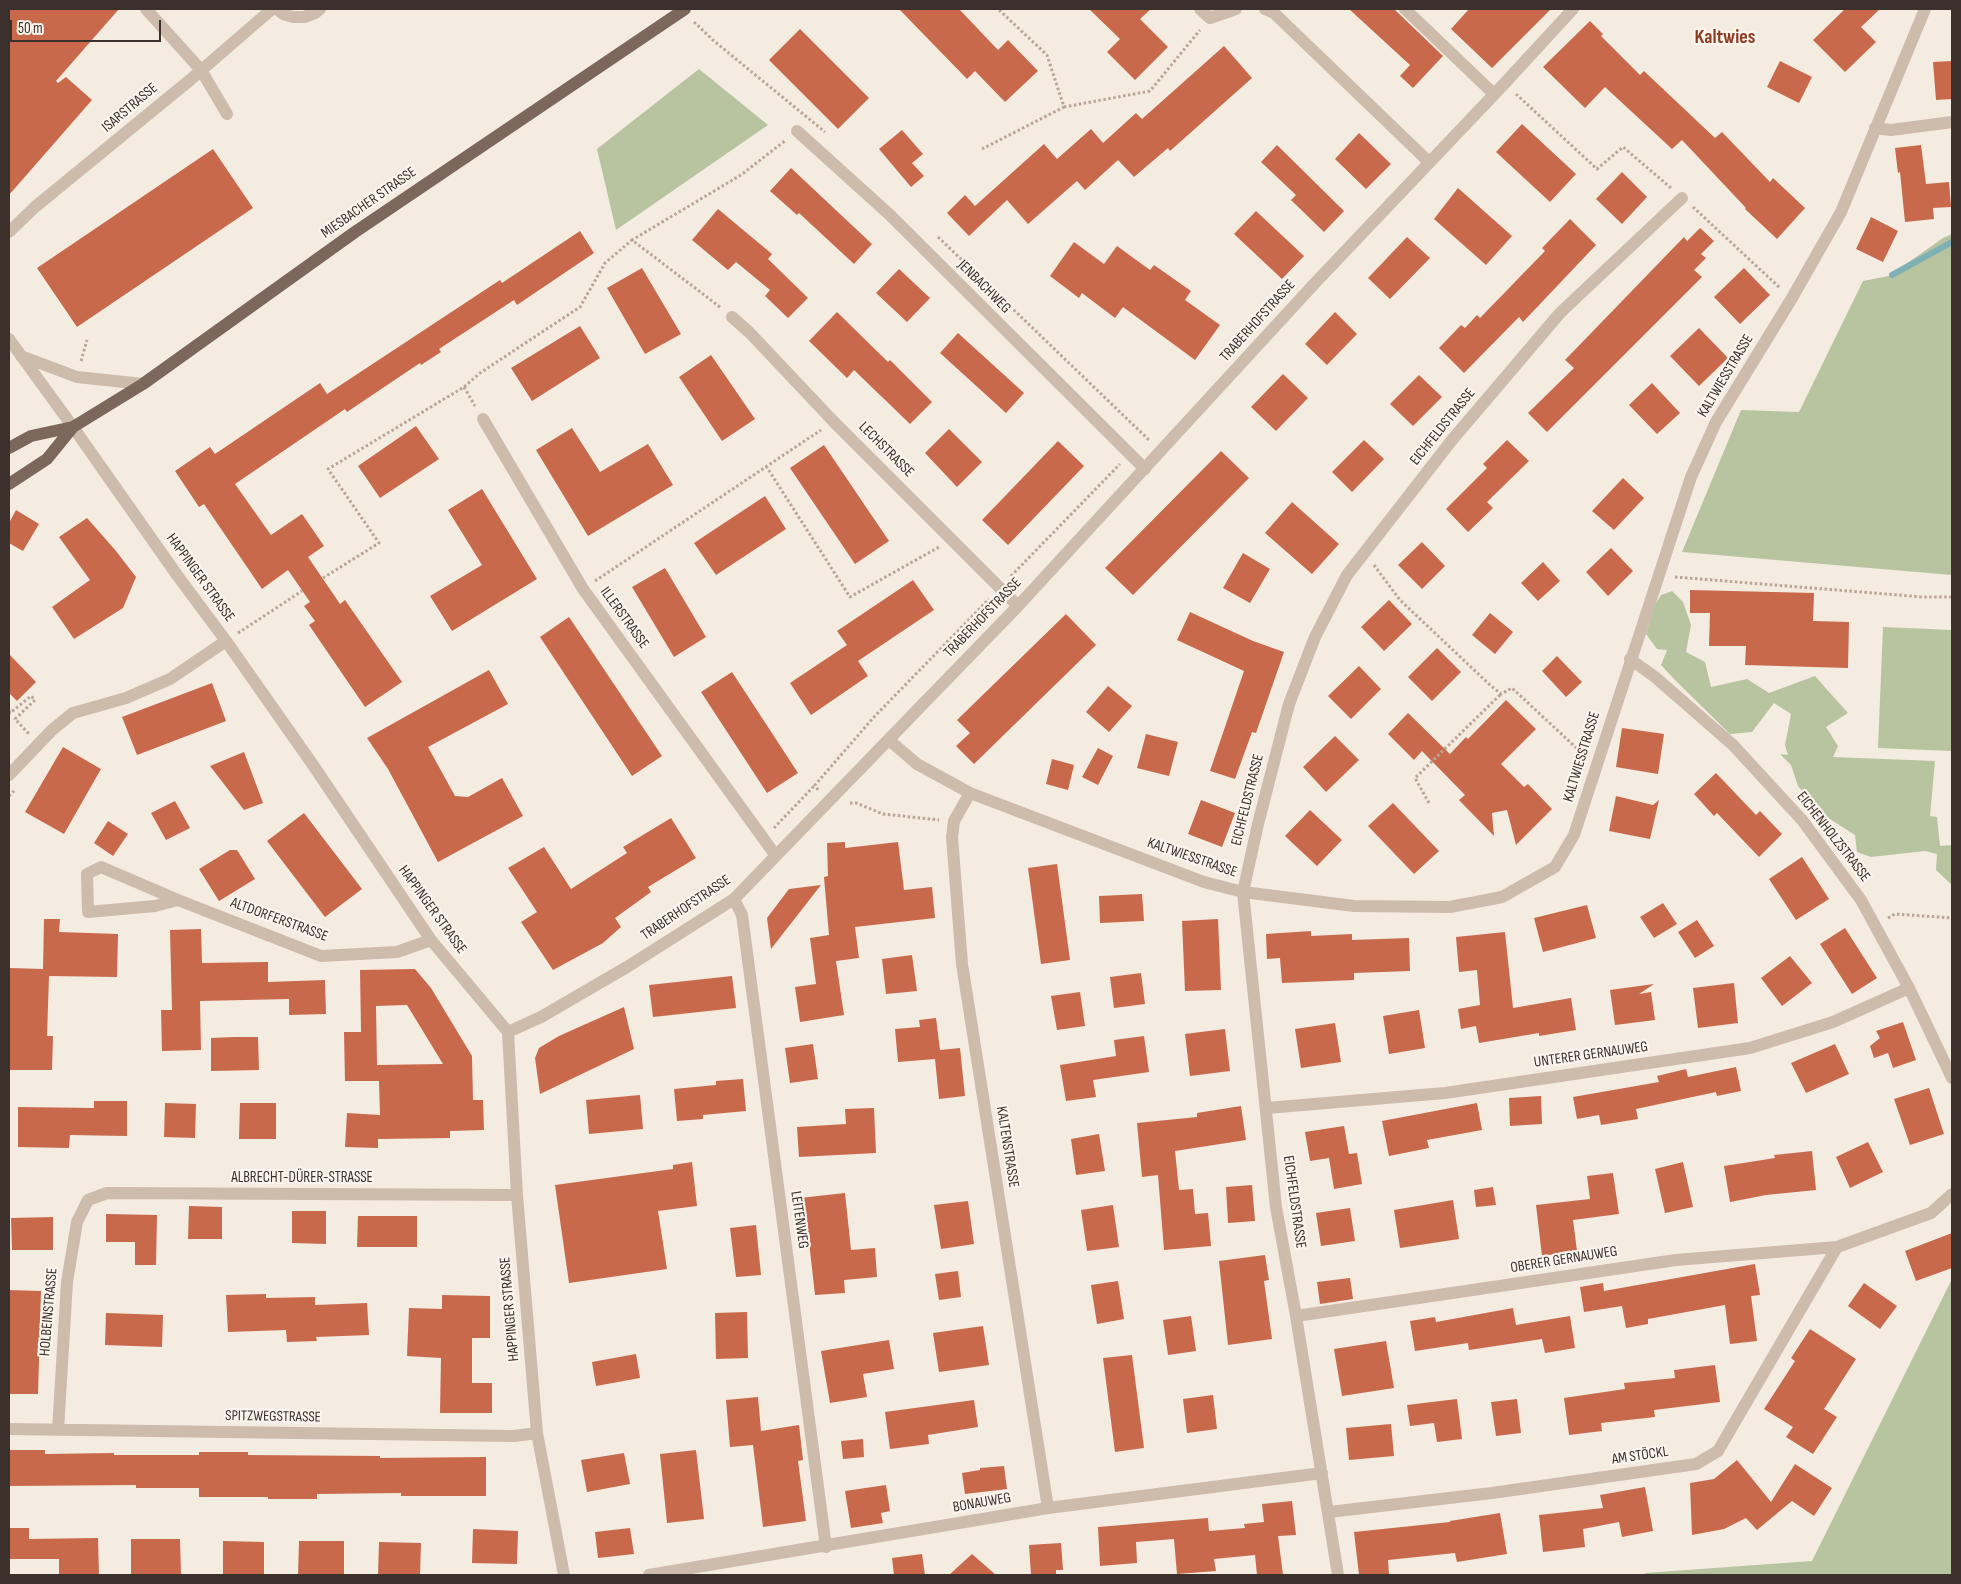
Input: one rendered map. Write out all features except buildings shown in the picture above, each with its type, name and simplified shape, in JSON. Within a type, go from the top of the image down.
[{"type":"main road","name":"MIESBACHER STRASSE","points":[[9,484],[47,459],[73,427],[143,384],[355,232],[684,10]]},
{"type":"main road","name":"MIESBACHER STRASSE","points":[[9,448],[30,436],[73,427]]},
{"type":"street","points":[[146,9],[201,70],[227,114]]},
{"type":"street","name":"ISARSTRASSE","points":[[9,232],[35,207],[272,9]]},
{"type":"street","points":[[277,9],[283,14],[293,17],[304,17],[320,9]]},
{"type":"street","points":[[1200,9],[1210,18],[1236,9]]},
{"type":"street","points":[[1265,9],[1274,13],[1428,162]]},
{"type":"street","points":[[1405,9],[1494,94]]},
{"type":"street","name":"KALTWIESSTRASSE","points":[[889,740],[916,764],[970,793],[1204,882],[1242,892],[1354,906],[1450,907],[1502,897],[1554,867],[1574,835],[1691,476],[1716,422],[1792,298],[1841,212],[1875,128],[1906,59],[1925,9]]},
{"type":"street","name":"TRABERHOFSTRASSE","points":[[508,1032],[541,1017],[614,974],[734,898],[1018,606],[1162,452],[1315,283],[1504,84],[1569,10]]},
{"type":"street","points":[[1875,128],[1891,130],[1952,122]]},
{"type":"street","name":"JENBACHWEG","points":[[797,131],[890,215],[1145,469]]},
{"type":"street","name":"EICHFELDSTRASSE","points":[[1338,1575],[1296,1316],[1276,1207],[1267,1108],[1242,892],[1290,704],[1315,637],[1347,576],[1452,440],[1560,313],[1682,198]]},
{"type":"street","name":"LECHSTRASSE","points":[[732,317],[750,333],[834,422],[1018,606]]},
{"type":"street","name":"HAPPINGER STRASSE","points":[[9,339],[177,576],[226,641],[313,765],[431,940],[508,1032],[517,1195],[537,1433],[564,1575]]},
{"type":"street","points":[[21,356],[77,377],[143,384]]},
{"type":"street","name":"ILLERSTRASSE","points":[[483,419],[583,589],[776,856]]},
{"type":"street","points":[[9,775],[52,730],[73,713],[126,698],[170,679],[226,641]]},
{"type":"street","name":"EICHENHOLZSTRASSE","points":[[1630,659],[1655,677],[1734,745],[1796,813],[1861,900],[1909,988],[1952,1078]]},
{"type":"street","name":"KALTENSTRASSE","points":[[970,793],[954,821],[952,837],[962,964],[1048,1508]]},
{"type":"street","name":"ALTDORFERSTRASSE","points":[[178,900],[155,906],[88,912],[87,874],[101,866],[178,900],[321,956],[397,952],[431,940]]},
{"type":"street","name":"LEITENWEG","points":[[734,898],[742,915],[826,1547]]},
{"type":"street","name":"UNTERER GERNAUWEG","points":[[1267,1108],[1445,1093],[1750,1048],[1833,1022],[1909,988]]},
{"type":"street","name":"ALBRECHT-DÜRER-STRASSE","points":[[88,1200],[107,1193],[517,1195]]},
{"type":"street","points":[[1838,1247],[1931,1213],[1952,1194]]},
{"type":"street","name":"HOLBEINSTRASSE","points":[[58,1430],[66,1282],[77,1222],[88,1200]]},
{"type":"street","name":"OBERER GERNAUWEG","points":[[1296,1316],[1676,1260],[1838,1247]]},
{"type":"street","name":"AM STÖCKL","points":[[1329,1512],[1492,1493],[1696,1464],[1718,1451],[1838,1247]]},
{"type":"street","name":"SPITZWEGSTRASSE","points":[[9,1429],[514,1436],[537,1433]]},
{"type":"street","name":"BONAUWEG","points":[[649,1575],[826,1547],[1048,1508],[1322,1473]]},
{"type":"path","points":[[998,9],[1047,55],[1064,107]]},
{"type":"path","points":[[684,10],[714,41],[826,133]]},
{"type":"path","points":[[982,149],[1064,107],[1150,91],[1210,18]]},
{"type":"path","points":[[1504,84],[1597,169],[1623,147],[1792,298]]},
{"type":"path","points":[[322,578],[379,543],[328,469],[464,387],[480,373],[580,307],[605,263],[632,240],[741,175],[812,120]]},
{"type":"path","points":[[934,233],[1162,452]]},
{"type":"path","points":[[632,240],[732,317]]},
{"type":"path","points":[[77,377],[87,340]]},
{"type":"path","points":[[464,387],[483,419]]},
{"type":"path","points":[[583,589],[834,422]]},
{"type":"path","points":[[764,839],[874,718],[1146,437]]},
{"type":"path","points":[[766,466],[850,597],[953,540]]},
{"type":"path","points":[[1365,552],[1400,600],[1501,694]]},
{"type":"path","points":[[1659,576],[1923,597],[1952,597]]},
{"type":"path","points":[[226,641],[302,591]]},
{"type":"path","points":[[1428,803],[1415,778],[1501,694],[1512,688],[1596,766]]},
{"type":"path","points":[[15,719],[35,700],[31,696],[9,712],[15,719],[29,735]]},
{"type":"path","points":[[815,785],[825,804],[856,803],[884,814],[954,821]]},
{"type":"path","points":[[1875,925],[1895,914],[1952,918]]},
{"type":"green space","points":[[699,69],[768,125],[616,230],[597,149]]},
{"type":"green space","points":[[1952,234],[1952,575],[1682,552],[1741,410],[1799,412],[1863,281],[1889,276],[1943,238]]},
{"type":"green space","points":[[1672,591],[1683,602],[1691,625],[1686,652],[1705,662],[1711,687],[1747,679],[1769,693],[1815,676],[1848,713],[1826,727],[1838,746],[1833,757],[1935,761],[1930,816],[1937,817],[1940,846],[1952,845],[1952,885],[1936,870],[1937,854],[1925,851],[1871,857],[1857,852],[1855,835],[1822,814],[1798,786],[1791,765],[1780,754],[1788,755],[1785,745],[1791,714],[1774,703],[1752,732],[1730,734],[1675,680],[1661,665],[1667,650],[1657,649],[1646,634],[1655,605],[1661,595]]},
{"type":"green space","points":[[1883,627],[1952,630],[1952,751],[1878,748]]},
{"type":"green space","points":[[1952,1279],[1952,1575],[1644,1575],[1645,1573],[1812,1561]]},
{"type":"waterway","points":[[1892,275],[1952,242]]},
{"type":"district","name":"Kaltwies","points":[[1725,38]]}]
